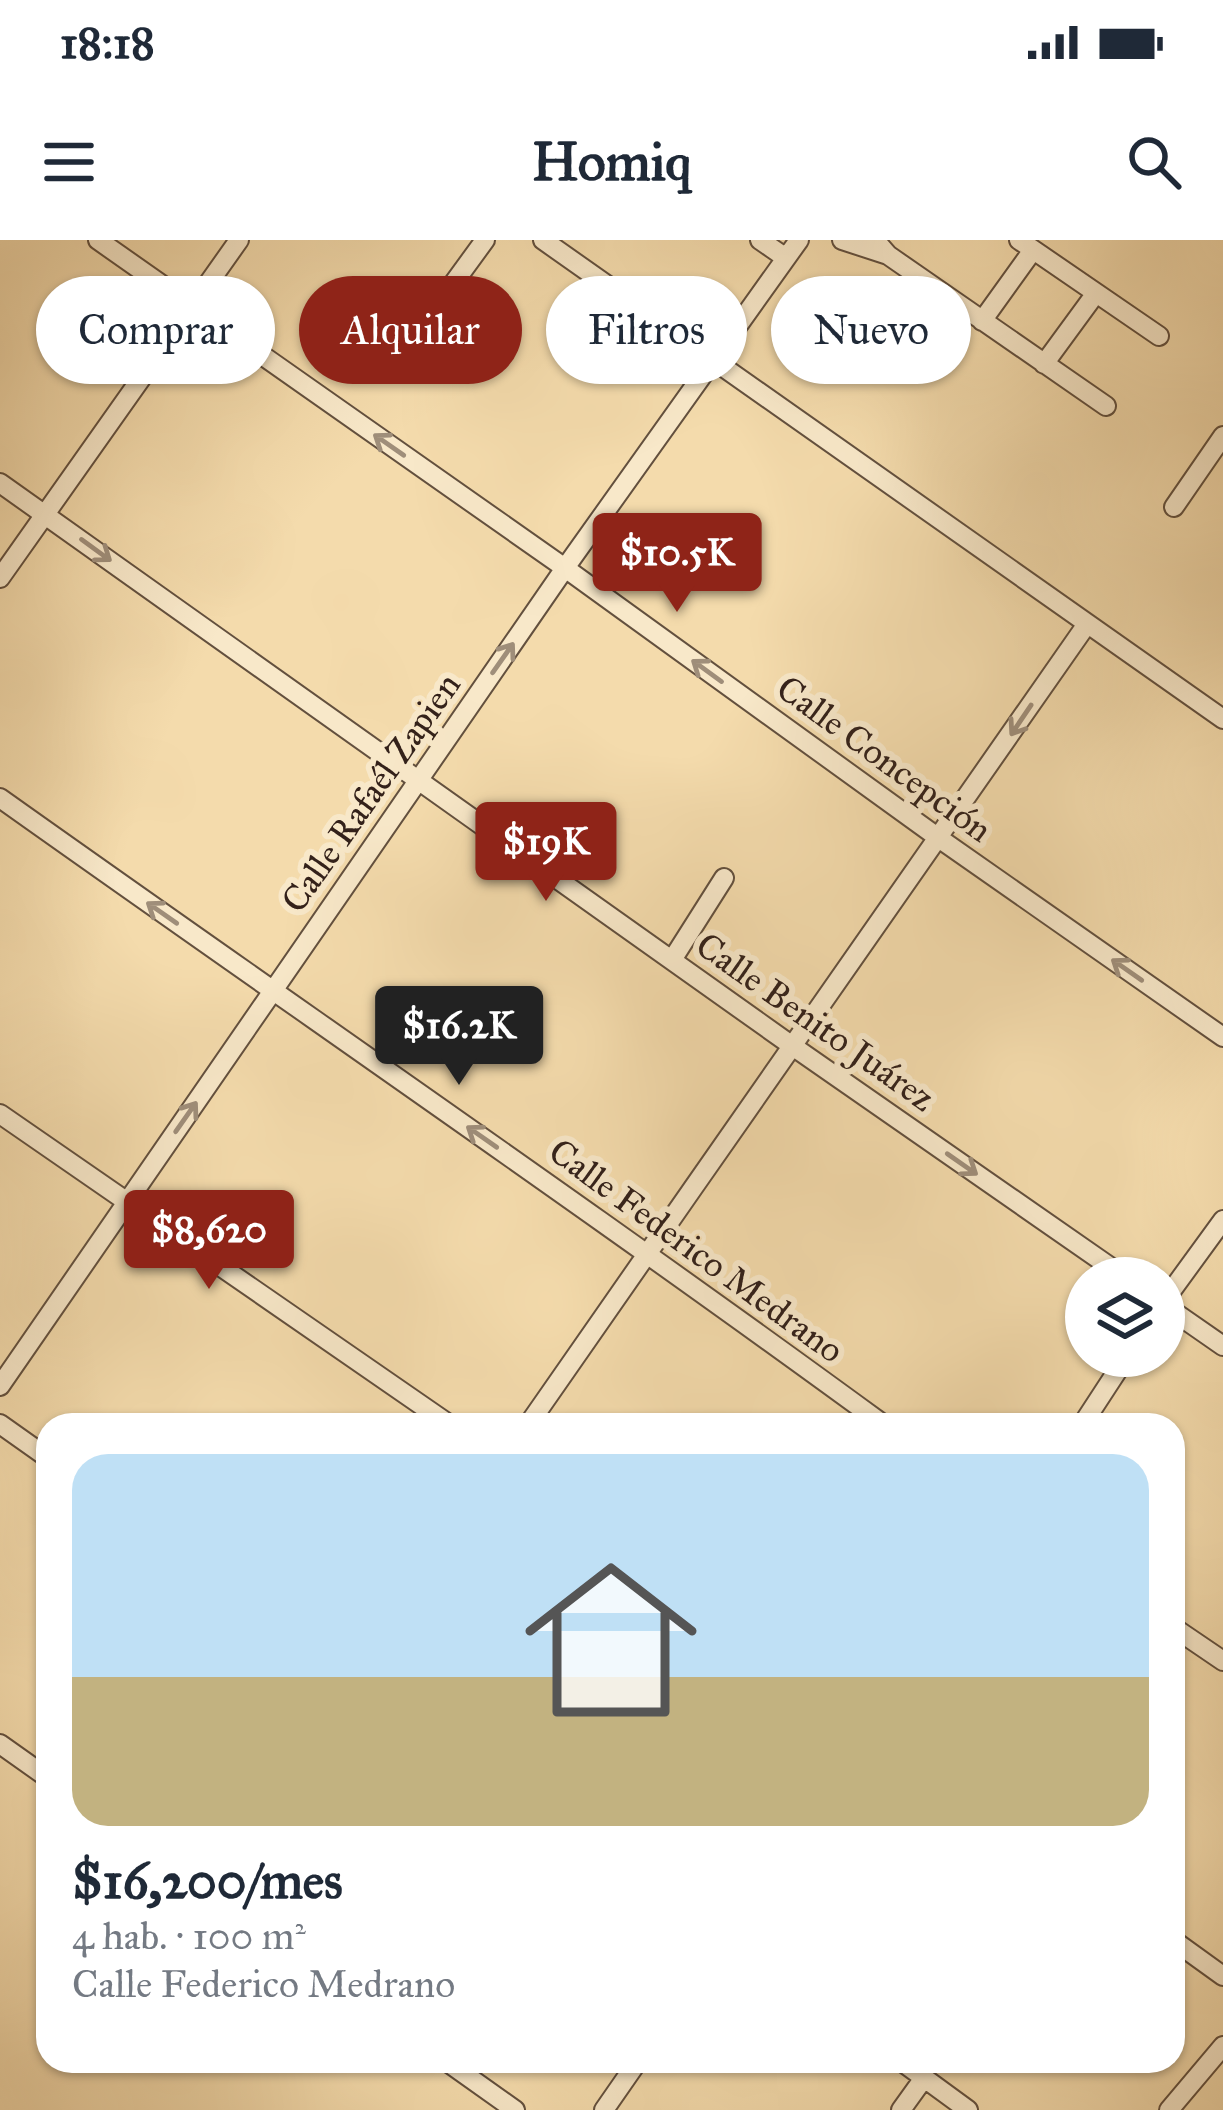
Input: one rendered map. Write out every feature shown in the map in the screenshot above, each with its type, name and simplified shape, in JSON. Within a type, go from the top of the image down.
[{"type":"street","name":"Calle Concepción","points":[[98,240],[147,276]]},
{"type":"street","points":[[213,276],[239,240]]},
{"type":"street","points":[[459,276],[485,240]]},
{"type":"street","points":[[543,240],[594,276]]},
{"type":"street","points":[[760,240],[786,258]]},
{"type":"street","name":"Calle Rafaél Zapien","points":[[747,313],[799,240]]},
{"type":"street","points":[[842,240],[882,248],[1106,406]]},
{"type":"street","points":[[982,321],[1026,245],[1160,336]]},
{"type":"street","points":[[1045,364],[1096,293]]},
{"type":"street","name":"Calle Concepción","points":[[275,366],[1223,1037]]},
{"type":"street","points":[[0,578],[136,384]]},
{"type":"street","name":"Calle Rafaél Zapien","points":[[0,1386],[697,384]]},
{"type":"street","points":[[746,384],[1223,719]]},
{"type":"street","points":[[1174,507],[1223,436]]},
{"type":"street","name":"Calle Benito Juárez","points":[[0,483],[1096,1257]]},
{"type":"street","points":[[536,1413],[1087,624]]},
{"type":"street","name":"Calle Federico Medrano","points":[[0,798],[647,1252],[868,1413]]},
{"type":"street","points":[[671,960],[724,878]]},
{"type":"street","points":[[0,1114],[432,1413]]},
{"type":"street","points":[[1185,1273],[1223,1220]]},
{"type":"street","points":[[1185,1318],[1223,1346]]},
{"type":"street","points":[[1090,1413],[1113,1377]]},
{"type":"street","points":[[0,1424],[36,1450]]},
{"type":"street","points":[[1185,1635],[1223,1661]]},
{"type":"street","points":[[0,1744],[36,1770]]},
{"type":"street","points":[[1185,1949],[1223,1976]]},
{"type":"street","points":[[1169,2110],[1223,2046]]},
{"type":"street","points":[[463,2073],[515,2110]]},
{"type":"street","points":[[604,2110],[630,2073]]},
{"type":"street","points":[[917,2073],[968,2110]]},
{"type":"street","points":[[901,2110],[924,2078]]}]
